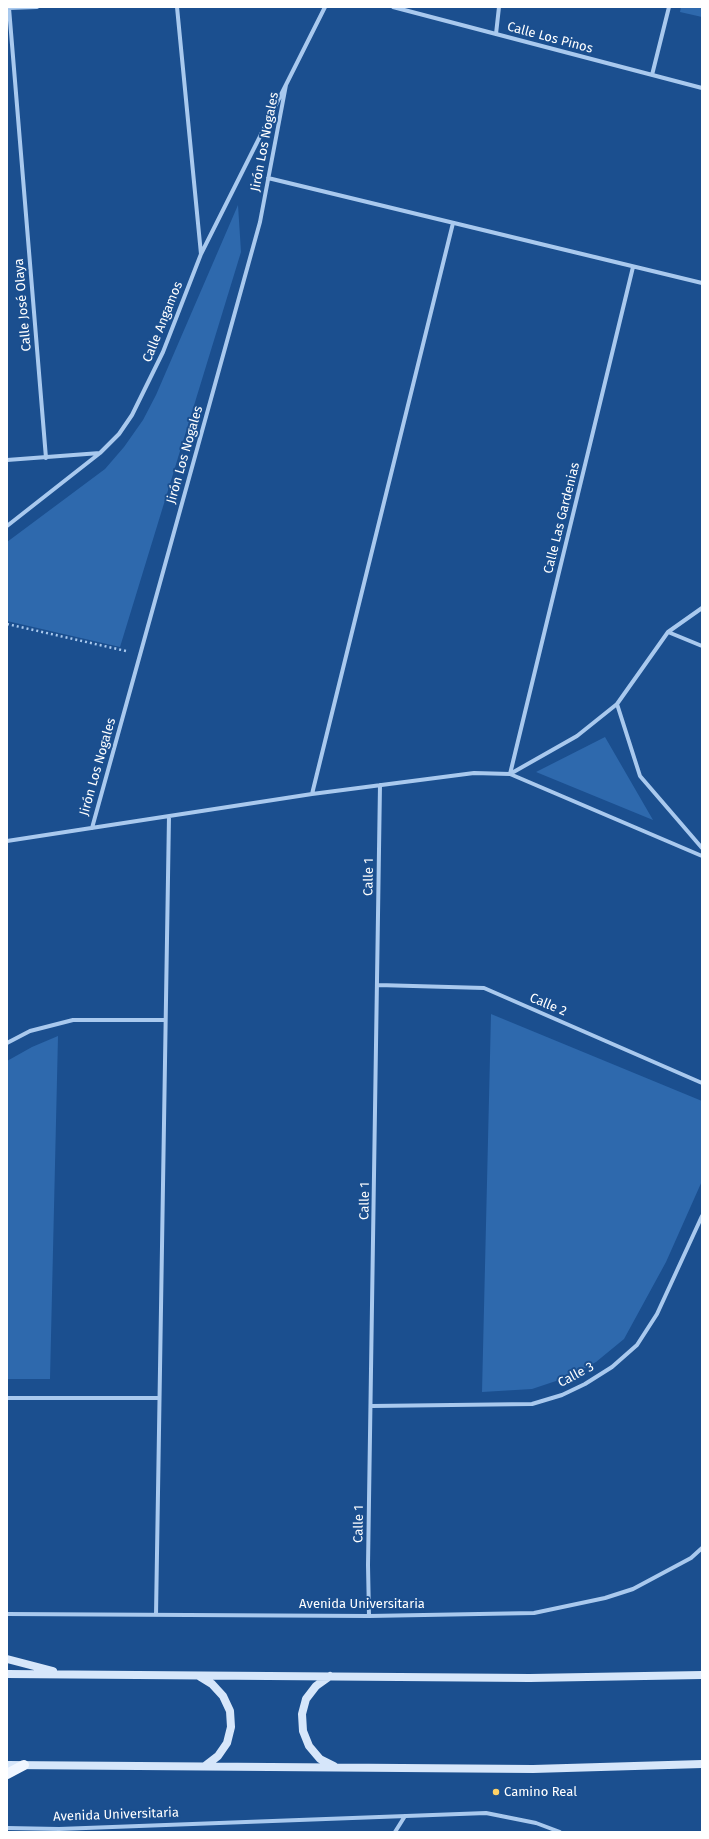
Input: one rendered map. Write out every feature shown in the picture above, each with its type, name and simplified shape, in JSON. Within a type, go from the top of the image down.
[{"type":"main road","points":[[7,1659],[65,1675]]},
{"type":"main road","points":[[7,1674],[530,1678],[702,1675]]},
{"type":"main road","points":[[198,1676],[212,1684],[223,1696],[230,1711],[231,1727],[227,1743],[218,1756],[205,1766]]},
{"type":"main road","points":[[330,1676],[316,1686],[306,1699],[302,1714],[302,1731],[309,1746],[320,1759],[335,1767]]},
{"type":"main road","points":[[7,1765],[533,1770],[702,1764]]},
{"type":"main road","points":[[7,1774],[24,1765]]},
{"type":"street","points":[[8,8],[37,7]]},
{"type":"street","points":[[177,7],[201,254]]},
{"type":"street","name":"Calle Angamos","points":[[7,526],[100,453],[119,434],[132,415],[163,352],[201,254],[325,7]]},
{"type":"street","name":"Calle Los Pinos","points":[[393,7],[702,88]]},
{"type":"street","points":[[496,34],[499,7]]},
{"type":"street","points":[[652,75],[669,7]]},
{"type":"street","name":"Calle José Olaya","points":[[8,8],[46,458]]},
{"type":"street","name":"Jirón Los Nogales","points":[[92,828],[260,222],[286,85]]},
{"type":"street","points":[[268,178],[702,283]]},
{"type":"street","points":[[312,794],[453,223]]},
{"type":"street","name":"Calle Las Gardenias","points":[[510,774],[633,267]]},
{"type":"street","points":[[7,460],[100,453]]},
{"type":"street","points":[[510,774],[577,736],[617,704],[668,632],[702,608]]},
{"type":"street","points":[[668,632],[702,646]]},
{"type":"street","points":[[617,704],[640,776],[702,848]]},
{"type":"street","points":[[7,841],[312,794],[474,773],[510,774],[702,856]]},
{"type":"street","name":"Calle 1","points":[[369,1616],[368,1566],[372,1406],[380,785]]},
{"type":"street","points":[[156,1615],[169,816]]},
{"type":"street","name":"Calle 2","points":[[378,985],[484,988],[702,1083]]},
{"type":"street","points":[[7,1043],[30,1031],[74,1020],[165,1020]]},
{"type":"street","name":"Calle 3","points":[[372,1406],[532,1404],[562,1395],[585,1384],[612,1366],[637,1345],[657,1314],[702,1216]]},
{"type":"street","points":[[7,1398],[159,1398]]},
{"type":"street","name":"Avenida Universitaria","points":[[7,1614],[369,1616],[534,1613],[605,1598],[633,1589],[691,1558],[702,1548]]},
{"type":"street","name":"Avenida Universitaria","points":[[7,1828],[58,1831],[486,1813],[536,1823],[560,1832]]},
{"type":"street","points":[[395,1832],[405,1816]]},
{"type":"path","points":[[7,624],[140,654]]},
{"type":"shaded area","points":[[681,7],[702,7],[702,17],[680,12]]},
{"type":"shaded area","points":[[238,205],[241,252],[120,647],[7,621],[7,542],[105,469],[124,447],[143,420],[156,395]]},
{"type":"shaded area","points":[[605,737],[653,820],[536,772]]},
{"type":"shaded area","points":[[491,1014],[702,1101],[702,1181],[666,1262],[624,1339],[596,1362],[568,1377],[532,1389],[482,1392]]},
{"type":"shaded area","points":[[58,1036],[50,1379],[7,1379],[7,1061],[32,1047]]},
{"type":"place","name":"Camino Real","points":[[496,1792]]}]
